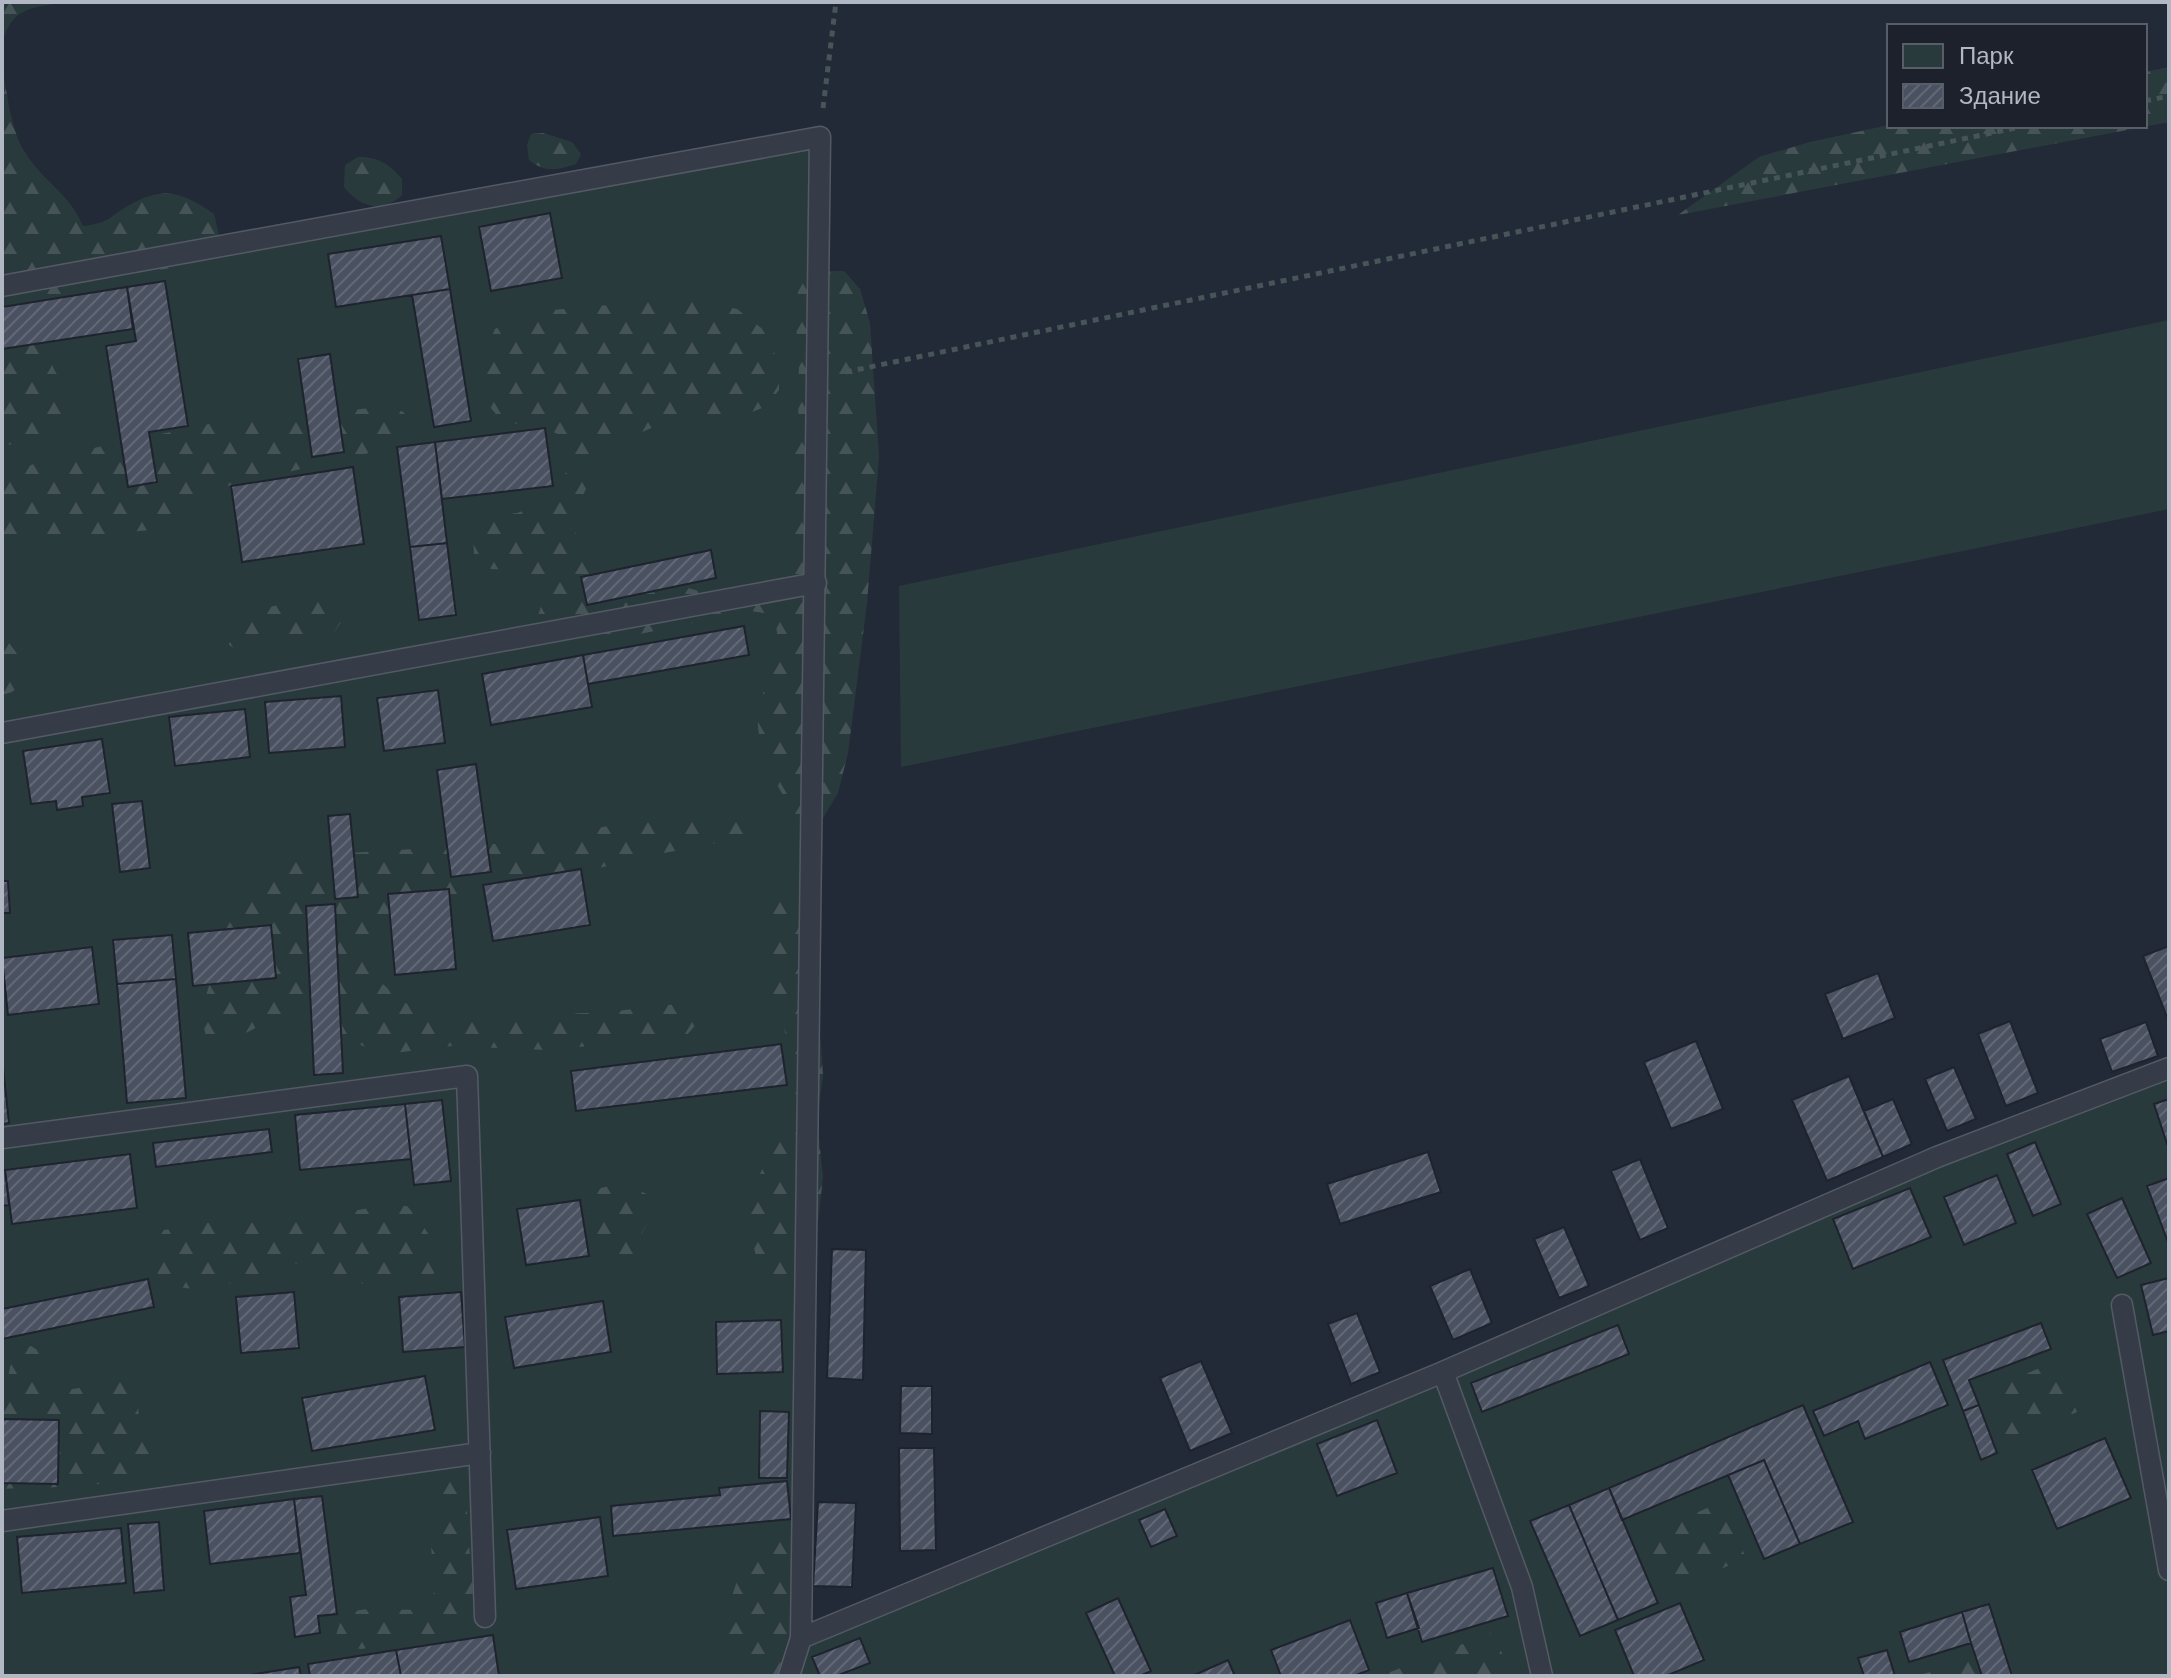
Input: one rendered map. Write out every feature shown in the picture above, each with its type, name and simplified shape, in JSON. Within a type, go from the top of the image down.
[{"type":"lane","points":[[2,286],[820,137],[801,1638],[789,1676]]},
{"type":"lane","points":[[2,733],[816,583]]},
{"type":"lane","points":[[801,1638],[1443,1372],[1937,1157],[2169,1068]]},
{"type":"lane","points":[[2,1138],[467,1076],[485,1617]]},
{"type":"lane","points":[[2122,1305],[2169,1570]]},
{"type":"lane","points":[[1443,1372],[1522,1587],[1542,1676]]},
{"type":"lane","points":[[2,1521],[480,1453]]},
{"type":"path","points":[[820,137],[836,2]]},
{"type":"path","points":[[2147,101],[2169,96]]},
{"type":"path","points":[[818,378],[2015,128]]},
{"type":"green space","points":[[2,2],[65,2],[24,11],[11,23],[2,44]]},
{"type":"green space","points":[[2,66],[10,113],[22,147],[35,166],[65,197],[83,226],[104,222],[140,199],[172,194],[182,196],[214,214],[219,236],[207,259],[185,267],[127,273],[70,286],[50,319],[49,329],[51,362],[66,389],[65,415],[59,424],[39,437],[2,446]]},
{"type":"green space","points":[[2169,67],[2169,122],[2147,126],[2147,72]]},
{"type":"green space","points":[[1887,125],[1887,128],[2137,128],[1678,215],[1759,157]]},
{"type":"green space","points":[[543,133],[572,142],[581,154],[576,164],[551,169],[529,160],[527,145],[531,134]]},
{"type":"green space","points":[[820,137],[801,1637],[2169,1068],[2169,1676],[2,1676],[2,286]]},
{"type":"green space","points":[[358,157],[378,160],[393,169],[402,179],[402,195],[387,205],[372,206],[350,194],[344,187],[345,165]]},
{"type":"green space","points":[[827,271],[844,271],[860,289],[870,323],[879,457],[867,603],[848,753],[838,793],[823,818],[797,816],[777,785],[763,751],[758,726],[759,712],[776,654],[777,640],[776,627],[770,614],[751,611],[640,634],[553,645],[540,628],[538,616],[543,599],[539,581],[521,570],[491,569],[474,555],[473,532],[488,517],[517,513],[553,500],[572,459],[556,433],[501,420],[484,400],[480,363],[495,329],[529,312],[689,298],[737,309],[765,331],[779,364],[779,390],[767,405],[752,412],[677,420],[653,427],[614,451],[599,466],[580,505],[576,553],[586,562],[707,593],[770,581],[787,562],[793,521],[789,466],[798,437],[799,356],[795,316],[798,292],[804,281]]},
{"type":"green space","points":[[2169,320],[2169,509],[901,767],[899,586]]},
{"type":"green space","points":[[378,407],[402,411],[412,421],[412,431],[386,449],[211,490],[192,509],[150,530],[18,543],[2,549],[2,475],[60,455],[233,419],[276,419]]},
{"type":"green space","points":[[292,601],[322,601],[339,611],[341,622],[333,634],[269,643],[239,651],[229,645],[229,628],[241,615]]},
{"type":"green space","points":[[2,634],[19,656],[25,682],[2,695]]},
{"type":"green space","points":[[747,818],[759,822],[758,829],[749,837],[648,856],[375,923],[367,940],[367,970],[403,1002],[446,1019],[608,1012],[694,1002],[701,1019],[685,1037],[547,1050],[452,1046],[385,1054],[287,1018],[269,1021],[242,1035],[206,1037],[201,1012],[234,904],[261,879],[301,856],[527,842],[618,824]]},
{"type":"green space","points":[[786,897],[795,904],[821,1043],[823,1076],[817,1119],[823,1177],[813,1268],[787,1281],[760,1272],[750,1232],[749,1196],[789,1115],[795,1090],[791,1050],[762,962],[767,921],[775,902]]},
{"type":"green space","points":[[621,1183],[647,1194],[656,1206],[639,1239],[637,1252],[623,1259],[603,1253],[591,1226],[587,1197],[601,1188]]},
{"type":"green space","points":[[386,1205],[407,1206],[444,1255],[444,1267],[425,1279],[378,1285],[345,1282],[317,1266],[292,1263],[256,1277],[201,1290],[170,1286],[155,1271],[154,1244],[164,1230],[206,1223],[292,1222]]},
{"type":"green space","points":[[31,1346],[39,1351],[50,1386],[78,1388],[123,1374],[136,1386],[140,1428],[150,1446],[150,1468],[118,1481],[99,1484],[2,1489],[2,1396],[19,1349]]},
{"type":"green space","points":[[2057,1361],[2077,1412],[2008,1441],[1987,1390]]},
{"type":"green space","points":[[448,1469],[461,1475],[466,1498],[473,1595],[466,1630],[449,1636],[361,1649],[342,1645],[336,1637],[338,1629],[343,1619],[353,1612],[429,1608],[434,1592],[431,1544],[439,1524],[439,1478]]},
{"type":"green space","points":[[1721,1502],[1746,1558],[1668,1592],[1643,1536]]},
{"type":"green space","points":[[802,1532],[789,1676],[744,1676],[729,1647],[729,1605],[745,1557],[763,1539]]},
{"type":"green space","points":[[1494,1632],[1508,1669],[1489,1676],[1380,1676]]},
{"type":"green space","points":[[1980,1658],[1985,1676],[1916,1676]]},
{"type":"building","points":[[550,213],[562,278],[491,291],[479,227]]},
{"type":"building","points":[[441,236],[450,289],[336,307],[328,254]]},
{"type":"building","points":[[165,281],[188,426],[149,432],[157,482],[128,487],[106,346],[136,341],[127,287]]},
{"type":"building","points":[[127,287],[133,329],[2,349],[2,307]]},
{"type":"building","points":[[450,289],[471,421],[434,427],[412,295]]},
{"type":"building","points":[[330,354],[344,452],[312,457],[298,359]]},
{"type":"building","points":[[545,428],[553,486],[442,499],[435,442]]},
{"type":"building","points":[[435,442],[447,543],[410,547],[397,447]]},
{"type":"building","points":[[353,467],[364,544],[242,562],[231,486]]},
{"type":"building","points":[[447,543],[456,615],[419,620],[410,547]]},
{"type":"building","points":[[711,550],[716,578],[587,605],[581,577]]},
{"type":"building","points":[[744,626],[749,655],[588,684],[583,655]]},
{"type":"building","points":[[583,655],[592,707],[491,725],[482,674]]},
{"type":"building","points":[[438,690],[445,743],[384,751],[377,698]]},
{"type":"building","points":[[341,696],[345,747],[269,753],[265,702]]},
{"type":"building","points":[[245,709],[250,757],[175,766],[169,717]]},
{"type":"building","points":[[102,739],[110,793],[82,797],[83,806],[57,810],[56,801],[31,804],[23,751]]},
{"type":"building","points":[[476,764],[491,872],[451,877],[437,770]]},
{"type":"building","points":[[142,801],[150,868],[120,872],[112,804]]},
{"type":"building","points":[[350,814],[358,897],[335,899],[328,816]]},
{"type":"building","points":[[581,869],[590,925],[493,941],[483,885]]},
{"type":"building","points":[[2,881],[8,881],[10,913],[2,913]]},
{"type":"building","points":[[449,889],[456,969],[395,975],[388,894]]},
{"type":"building","points":[[335,904],[343,1073],[314,1075],[306,906]]},
{"type":"building","points":[[271,925],[276,978],[193,986],[188,933]]},
{"type":"building","points":[[172,935],[176,979],[117,984],[113,940]]},
{"type":"building","points":[[2169,946],[2169,1022],[2143,956]]},
{"type":"building","points":[[92,947],[99,1004],[8,1015],[2,958]]},
{"type":"building","points":[[1878,973],[1895,1018],[1843,1039],[1825,994]]},
{"type":"building","points":[[176,979],[186,1098],[127,1103],[117,984]]},
{"type":"building","points":[[2010,1021],[2038,1093],[2006,1106],[1978,1034]]},
{"type":"building","points":[[2146,1022],[2158,1056],[2112,1072],[2100,1039]]},
{"type":"building","points":[[1696,1041],[1723,1109],[1671,1129],[1644,1062]]},
{"type":"building","points":[[781,1044],[787,1085],[576,1111],[571,1071]]},
{"type":"building","points":[[2,1058],[9,1123],[2,1124]]},
{"type":"building","points":[[1954,1067],[1976,1119],[1947,1131],[1925,1079]]},
{"type":"building","points":[[1849,1076],[1883,1157],[1827,1181],[1792,1100]]},
{"type":"building","points":[[1893,1099],[1912,1144],[1883,1157],[1864,1111]]},
{"type":"building","points":[[2169,1099],[2169,1144],[2167,1144],[2154,1104]]},
{"type":"building","points":[[442,1100],[451,1181],[414,1185],[405,1104]]},
{"type":"building","points":[[405,1104],[411,1159],[300,1170],[295,1115]]},
{"type":"building","points":[[269,1129],[272,1152],[156,1167],[153,1143]]},
{"type":"building","points":[[2035,1142],[2061,1204],[2033,1216],[2007,1154]]},
{"type":"building","points":[[1428,1152],[1441,1192],[1340,1224],[1327,1184]]},
{"type":"building","points":[[130,1154],[137,1208],[12,1224],[5,1170]]},
{"type":"building","points":[[1640,1159],[1668,1228],[1640,1240],[1611,1171]]},
{"type":"building","points":[[2,1170],[5,1170],[9,1205],[2,1206]]},
{"type":"building","points":[[1997,1175],[2016,1223],[1964,1245],[1944,1197]]},
{"type":"building","points":[[2169,1178],[2169,1245],[2147,1186]]},
{"type":"building","points":[[1910,1188],[1931,1237],[1853,1269],[1833,1219]]},
{"type":"building","points":[[2122,1198],[2151,1263],[2117,1278],[2087,1214]]},
{"type":"building","points":[[580,1200],[589,1256],[526,1265],[517,1209]]},
{"type":"building","points":[[1564,1227],[1589,1286],[1559,1298],[1534,1239]]},
{"type":"building","points":[[832,1249],[866,1250],[863,1380],[827,1378]]},
{"type":"building","points":[[1470,1269],[1492,1323],[1453,1340],[1430,1286]]},
{"type":"building","points":[[2169,1278],[2169,1331],[2153,1335],[2141,1285]]},
{"type":"building","points":[[148,1279],[154,1307],[2,1339],[2,1309]]},
{"type":"building","points":[[294,1292],[299,1348],[241,1353],[236,1297]]},
{"type":"building","points":[[461,1292],[465,1347],[403,1352],[399,1297]]},
{"type":"building","points":[[603,1301],[611,1352],[514,1368],[505,1317]]},
{"type":"building","points":[[1357,1313],[1380,1372],[1351,1384],[1328,1324]]},
{"type":"building","points":[[781,1320],[783,1372],[717,1374],[716,1322]]},
{"type":"building","points":[[2041,1323],[2051,1349],[1969,1380],[1979,1405],[1963,1411],[1943,1360]]},
{"type":"building","points":[[1618,1325],[1629,1354],[1482,1412],[1471,1383]]},
{"type":"building","points":[[1201,1361],[1232,1433],[1190,1451],[1160,1378]]},
{"type":"building","points":[[1930,1362],[1948,1405],[1865,1439],[1858,1421],[1824,1436],[1813,1411]]},
{"type":"building","points":[[425,1376],[435,1430],[312,1451],[302,1398]]},
{"type":"building","points":[[901,1386],[932,1386],[932,1434],[900,1433]]},
{"type":"building","points":[[1803,1405],[1853,1522],[1800,1544],[1764,1460],[1622,1520],[1609,1488]]},
{"type":"building","points":[[1979,1405],[1997,1453],[1981,1460],[1963,1411]]},
{"type":"building","points":[[760,1411],[789,1412],[787,1478],[759,1478]]},
{"type":"building","points":[[2,1419],[59,1420],[58,1484],[2,1483]]},
{"type":"building","points":[[1377,1420],[1397,1473],[1337,1496],[1317,1444]]},
{"type":"building","points":[[2105,1438],[2131,1498],[2057,1529],[2032,1470]]},
{"type":"building","points":[[899,1448],[934,1448],[936,1550],[900,1551]]},
{"type":"building","points":[[1764,1460],[1800,1544],[1764,1559],[1728,1475]]},
{"type":"building","points":[[787,1481],[791,1519],[613,1536],[611,1506],[720,1495],[719,1488]]},
{"type":"building","points":[[1609,1488],[1658,1603],[1618,1620],[1569,1505]]},
{"type":"building","points":[[322,1496],[337,1614],[318,1616],[320,1633],[295,1637],[290,1597],[306,1595],[294,1499]]},
{"type":"building","points":[[294,1499],[300,1553],[210,1564],[204,1511]]},
{"type":"building","points":[[818,1502],[856,1503],[852,1587],[813,1586]]},
{"type":"building","points":[[1569,1505],[1618,1620],[1580,1636],[1530,1521]]},
{"type":"building","points":[[1165,1509],[1177,1536],[1151,1547],[1139,1520]]},
{"type":"building","points":[[600,1517],[608,1576],[516,1589],[507,1530]]},
{"type":"building","points":[[159,1522],[164,1590],[134,1593],[128,1524]]},
{"type":"building","points":[[121,1528],[126,1583],[22,1593],[17,1537]]},
{"type":"building","points":[[1493,1568],[1508,1616],[1422,1642],[1407,1593]]},
{"type":"building","points":[[1407,1593],[1419,1628],[1387,1638],[1376,1603]]},
{"type":"building","points":[[1118,1598],[1151,1671],[1140,1676],[1115,1676],[1086,1613]]},
{"type":"building","points":[[1680,1603],[1704,1660],[1666,1676],[1634,1676],[1615,1630]]},
{"type":"building","points":[[1989,1604],[2012,1676],[1982,1676],[1971,1643],[1962,1612]]},
{"type":"building","points":[[1962,1612],[1971,1643],[1909,1662],[1900,1632]]},
{"type":"building","points":[[1350,1620],[1369,1670],[1354,1676],[1281,1676],[1271,1650]]},
{"type":"building","points":[[493,1635],[499,1676],[401,1676],[396,1650]]},
{"type":"building","points":[[860,1638],[870,1663],[836,1676],[820,1676],[812,1657]]},
{"type":"building","points":[[396,1650],[401,1676],[310,1676],[308,1664]]},
{"type":"building","points":[[1887,1650],[1895,1676],[1864,1676],[1858,1658]]},
{"type":"building","points":[[1228,1660],[1235,1676],[1192,1676]]},
{"type":"building","points":[[299,1667],[301,1676],[243,1676]]}]
